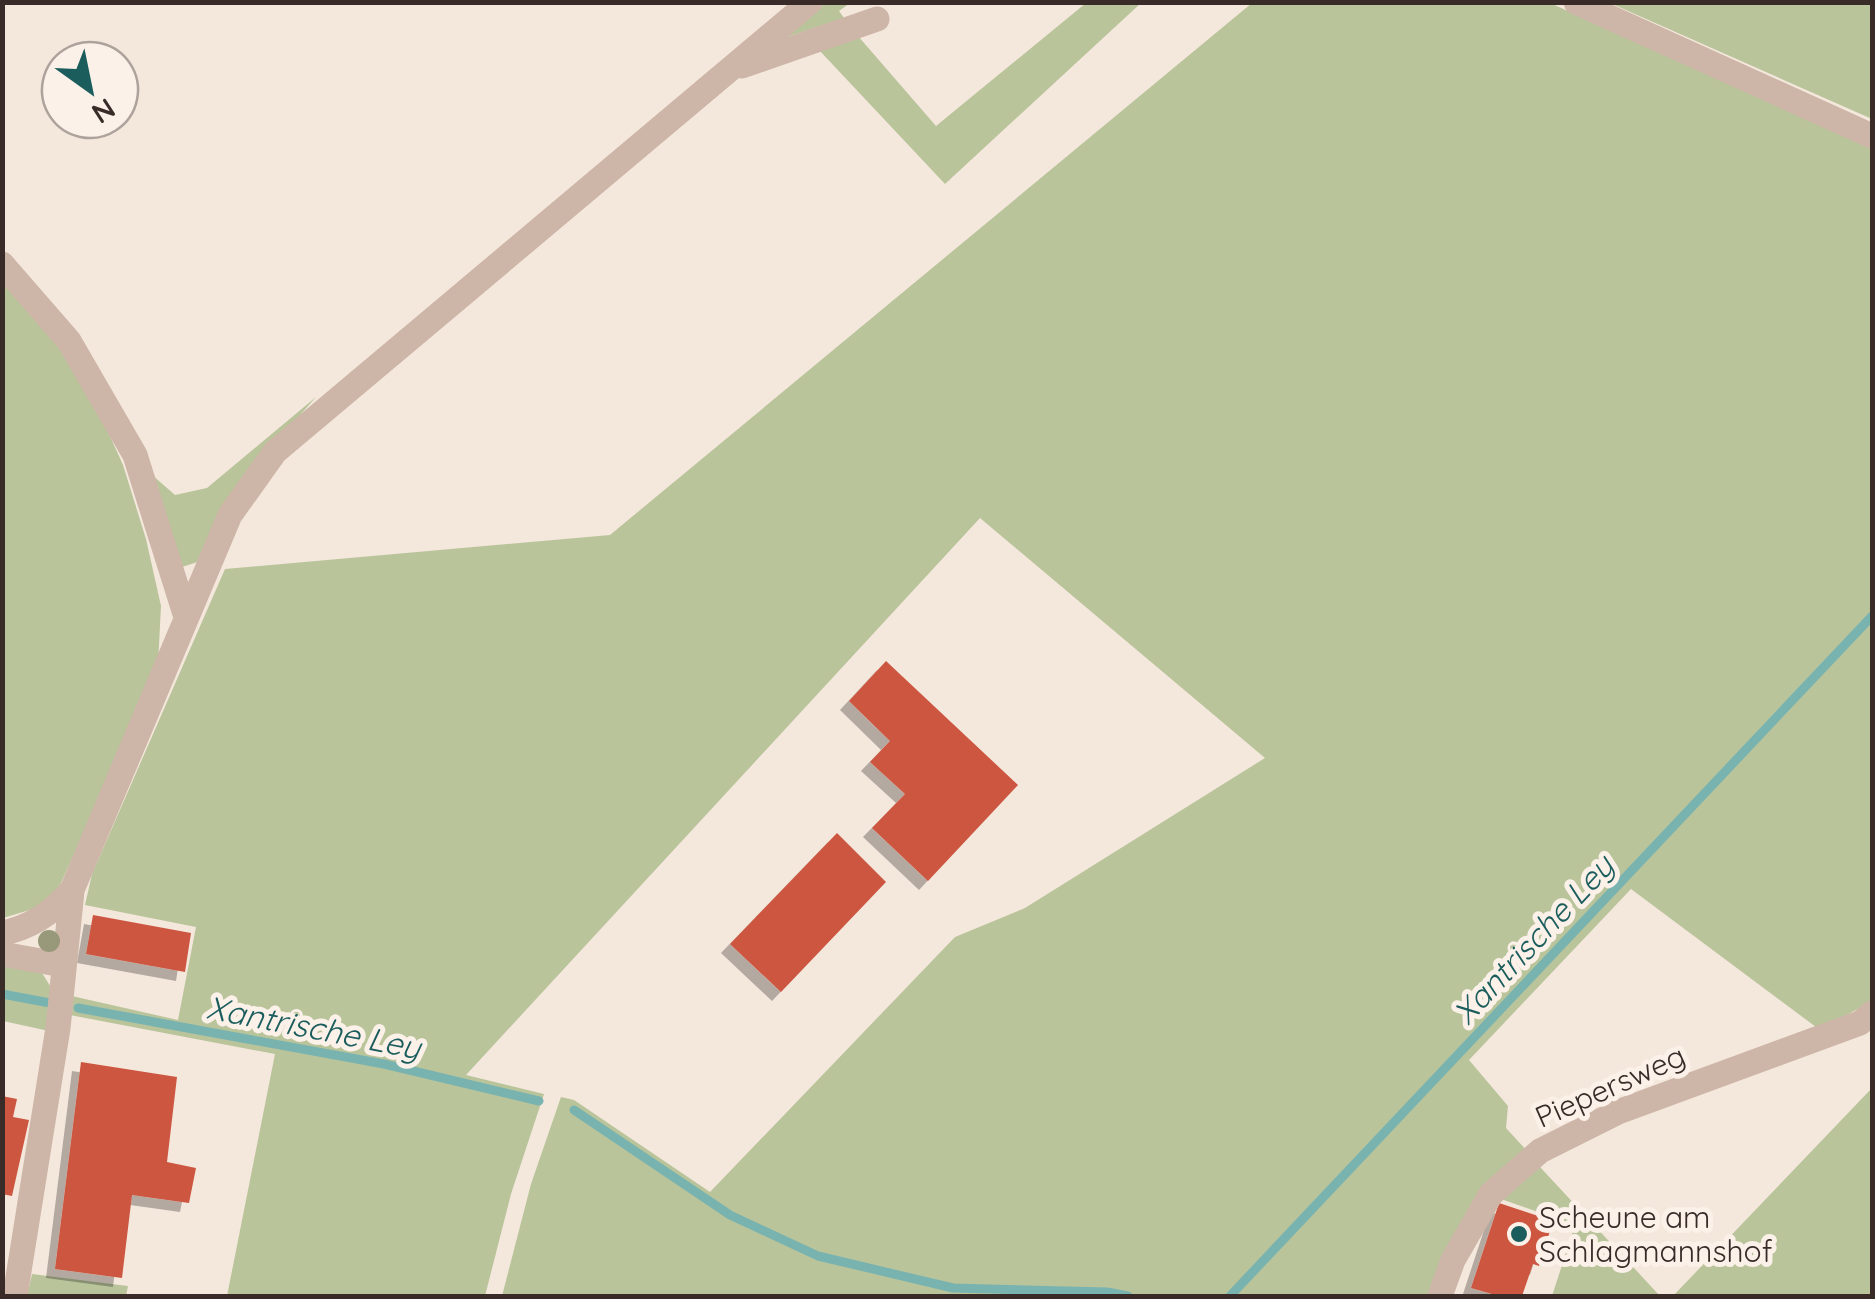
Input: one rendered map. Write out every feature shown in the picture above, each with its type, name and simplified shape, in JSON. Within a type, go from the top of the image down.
[{"type":"street","points":[[15,1296],[58,1028],[72,890],[230,515],[276,452],[810,2]]},
{"type":"street","points":[[1576,2],[1872,136]]},
{"type":"street","points":[[728,70],[877,19]]},
{"type":"street","points":[[2,264],[70,340],[135,455],[186,617]]},
{"type":"street","points":[[2,933],[56,909],[72,890]]},
{"type":"street","points":[[2,954],[63,978]]},
{"type":"street","name":"Piepersweg","points":[[1440,1296],[1453,1260],[1491,1194],[1540,1151],[1618,1112],[1860,1023],[1872,1013]]},
{"type":"green space","points":[[825,3],[850,3],[839,11],[844,18],[787,37]]},
{"type":"green space","points":[[1086,3],[1141,3],[945,184],[819,50],[858,36],[936,126]]},
{"type":"green space","points":[[1252,3],[1550,3],[1872,146],[1872,1001],[1820,1030],[1631,889],[1469,1060],[1508,1106],[1506,1128],[1528,1152],[1434,1296],[502,1296],[531,1184],[561,1097],[574,1100],[710,1192],[955,937],[1025,908],[1265,758],[980,518],[466,1075],[544,1094],[511,1194],[485,1296],[227,1296],[275,1054],[54,1012],[49,1031],[3,1021],[2,966],[42,973],[54,992],[178,1020],[196,927],[85,905],[92,874],[225,569],[610,535]]},
{"type":"green space","points":[[1610,3],[1872,3],[1872,119]]},
{"type":"green space","points":[[2,282],[63,350],[91,394],[123,465],[161,606],[158,664],[58,890],[33,909],[3,918]]},
{"type":"green space","points":[[316,397],[249,473],[204,560],[182,567],[151,474],[175,495],[207,488]]},
{"type":"green space","points":[[1872,1088],[1872,1296],[1673,1296]]},
{"type":"green space","points":[[1540,1167],[1660,1296],[1552,1296],[1575,1225],[1501,1199]]},
{"type":"green space","points":[[32,1274],[128,1286],[126,1296],[27,1296]]},
{"type":"building","points":[[886,661],[1018,785],[928,881],[872,828],[905,794],[870,762],[890,741],[849,701]]},
{"type":"building","points":[[837,833],[886,882],[781,992],[730,944]]},
{"type":"building","points":[[93,915],[191,933],[185,972],[86,954]]},
{"type":"building","points":[[81,1062],[177,1077],[167,1162],[196,1168],[189,1203],[132,1195],[122,1278],[55,1269]]},
{"type":"building","points":[[2,1096],[17,1099],[13,1117],[29,1120],[12,1196],[2,1194]]},
{"type":"building","points":[[1499,1203],[1553,1221],[1539,1266],[1533,1264],[1522,1296],[1499,1296],[1471,1288]]},
{"type":"waterway","name":"Xantrische Ley","points":[[1230,1296],[1872,616]]},
{"type":"waterway","name":"Xantrische Ley","points":[[2,994],[50,1003]]},
{"type":"waterway","name":"Xantrische Ley","points":[[78,1008],[384,1064],[539,1101]]},
{"type":"waterway","name":"Xantrische Ley","points":[[574,1110],[730,1215],[818,1256],[953,1288],[1107,1292],[1128,1296]]},
{"type":"place","name":"Scheune am Schlagmannshof","points":[[1519,1234]]}]
